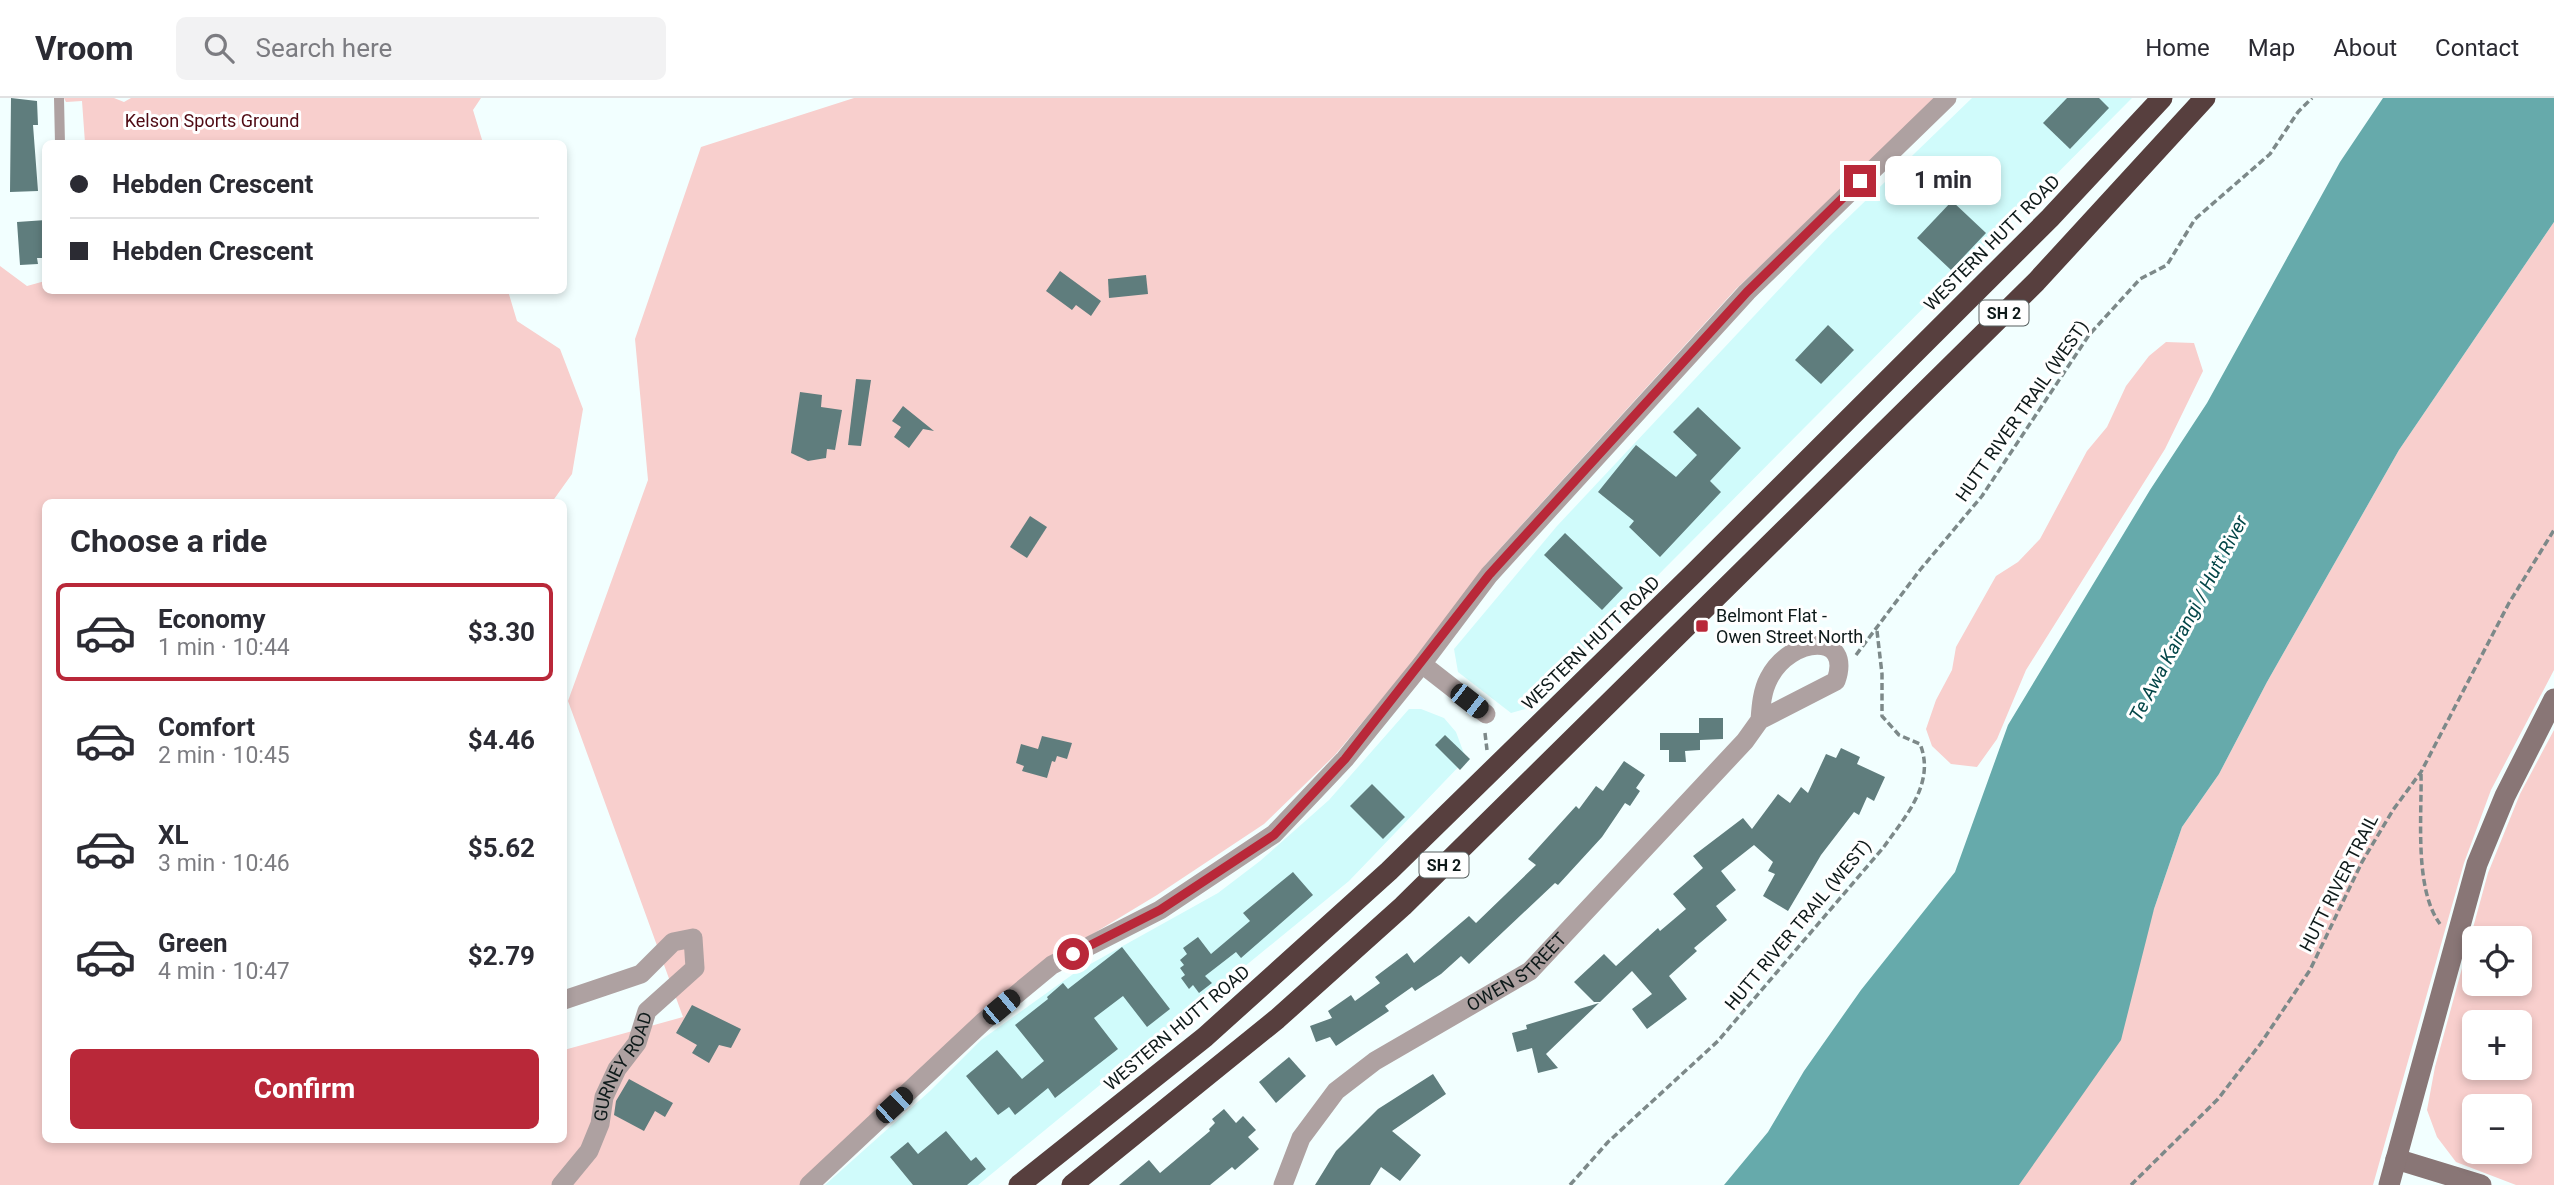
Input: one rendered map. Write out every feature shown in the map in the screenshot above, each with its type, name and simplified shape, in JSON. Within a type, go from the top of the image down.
[{"type":"highway","name":"WESTERN HUTT ROAD","points":[[1019,1185],[1233,1013],[1397,863],[2050,218],[2162,98]]},
{"type":"highway","name":"SH 2","points":[[1072,1185],[1267,1027],[1403,906],[2036,282],[2205,98]]},
{"type":"main road","points":[[2389,1185],[2477,864],[2505,796],[2554,699]]},
{"type":"main road","points":[[2396,1159],[2481,1185]]},
{"type":"street","points":[[809,1185],[984,1021],[1052,965],[1160,910],[1274,835],[1345,759],[1489,575],[1738,302],[1947,98]]},
{"type":"street","points":[[1812,643],[1823,645],[1835,655],[1838,673],[1836,681],[1760,720],[1768,680],[1777,666],[1800,647],[1812,643]]},
{"type":"street","points":[[1422,664],[1486,714]]},
{"type":"street","name":"OWEN STREET","points":[[1283,1185],[1301,1138],[1336,1091],[1375,1061],[1530,971],[1745,741],[1760,720]]},
{"type":"street","name":"GURNEY ROAD","points":[[561,1185],[589,1151],[600,1124],[604,1097],[617,1069],[637,1043],[647,1011],[695,968],[693,938],[673,942],[641,974],[567,999]]},
{"type":"lane","points":[[59,98],[60,140]]},
{"type":"path","name":"HUTT RIVER TRAIL (WEST)","points":[[1570,1185],[1608,1142],[1718,1041],[1883,848],[1907,814],[1925,780],[1926,760],[1920,744],[1899,735],[1882,716],[1882,674],[1877,628],[1920,570],[1982,496],[2089,335],[2140,279],[2167,265],[2195,219],[2270,154],[2298,112],[2312,98]]},
{"type":"path","name":"HUTT RIVER TRAIL","points":[[2134,1184],[2218,1099],[2262,1043],[2310,970],[2362,862],[2392,810],[2421,772],[2509,603],[2554,530]]},
{"type":"path","points":[[1838,673],[1852,661],[1877,628]]},
{"type":"path","points":[[2421,772],[2422,850],[2426,888],[2433,914],[2455,944]]},
{"type":"shaded area","points":[[1972,98],[2132,98],[1525,709],[1511,713],[1458,672],[1454,649],[1557,526],[1830,235]]},
{"type":"shaded area","points":[[1409,709],[1421,709],[1444,718],[1456,732],[1466,759],[1349,881],[978,1185],[825,1185],[930,1091],[981,1040],[1076,972],[1218,893],[1260,861],[1329,800]]},
{"type":"green space","name":"Kelson Sports Ground","points":[[64,98],[114,98],[124,102],[131,98],[481,98],[473,110],[482,140],[85,140],[82,101],[66,102]]},
{"type":"green space","points":[[854,98],[1937,98],[1736,289],[1486,564],[1421,652],[1335,755],[1264,824],[1157,895],[1048,961],[802,1185],[0,1185],[0,266],[27,286],[42,282],[42,294],[509,294],[517,321],[560,349],[583,409],[572,474],[554,499],[42,499],[42,1143],[567,1143],[567,1049],[683,1017],[568,701],[648,480],[635,339],[701,147]]},
{"type":"green space","points":[[2554,222],[2554,670],[2491,790],[2464,863],[2373,1185],[2019,1185],[2154,909],[2182,827],[2219,774],[2267,682],[2399,450]]},
{"type":"green space","points":[[2166,342],[2194,343],[2203,371],[2165,449],[2026,670],[1997,739],[1977,767],[1951,764],[1932,746],[1926,729],[1936,700],[1952,670],[1956,647],[1996,576],[2018,562],[2040,539],[2087,451],[2107,427],[2126,386],[2149,356]]},
{"type":"green space","points":[[2554,730],[2554,1185],[2516,1185],[2456,1162],[2437,1137],[2427,1110],[2435,1067],[2462,968],[2462,996],[2532,996],[2532,926],[2474,926],[2488,873],[2520,794]]},
{"type":"water","name":"Te Awa Kairangi / Hutt River","points":[[2383,98],[2554,98],[2554,222],[2399,450],[2267,682],[2219,774],[2182,827],[2154,909],[2121,1040],[2019,1185],[1724,1185],[1768,1132],[1804,1071],[1861,990],[1955,872],[2008,725],[2150,490],[2207,403],[2340,162]]},
{"type":"building","points":[[11,98],[37,101],[38,125],[33,125],[38,191],[10,192]]},
{"type":"building","points":[[2067,98],[2099,98],[2109,108],[2070,149],[2043,123]]},
{"type":"building","points":[[1952,201],[1986,233],[1951,270],[1917,238]]},
{"type":"building","points":[[42,220],[42,258],[37,258],[38,264],[20,265],[17,222]]},
{"type":"building","points":[[1060,271],[1101,301],[1091,316],[1076,305],[1072,310],[1046,291]]},
{"type":"building","points":[[1146,275],[1148,294],[1109,298],[1108,279]]},
{"type":"building","points":[[1828,325],[1854,350],[1821,384],[1795,360]]},
{"type":"building","points":[[856,379],[871,380],[861,446],[848,445]]},
{"type":"building","points":[[800,392],[822,395],[821,407],[842,410],[835,450],[827,449],[826,458],[808,461],[791,453]]},
{"type":"building","points":[[903,406],[934,431],[923,429],[909,448],[894,437],[901,427],[892,421]]},
{"type":"building","points":[[1698,407],[1741,448],[1710,481],[1721,492],[1660,557],[1629,527],[1634,521],[1598,492],[1636,445],[1676,477],[1697,455],[1673,432]]},
{"type":"building","points":[[1030,516],[1047,527],[1027,558],[1010,547]]},
{"type":"building","points":[[1565,533],[1623,588],[1602,610],[1544,555]]},
{"type":"building","points":[[1699,718],[1723,718],[1723,739],[1700,740],[1700,750],[1685,751],[1686,762],[1669,762],[1669,750],[1660,750],[1660,733],[1699,733]]},
{"type":"building","points":[[1445,735],[1470,759],[1460,770],[1435,745]]},
{"type":"building","points":[[1042,736],[1072,743],[1067,759],[1057,756],[1055,762],[1052,761],[1047,778],[1022,771],[1024,766],[1016,763],[1021,744],[1038,749]]},
{"type":"building","points":[[1841,748],[1860,757],[1857,764],[1885,777],[1874,801],[1867,797],[1859,815],[1854,812],[1821,855],[1788,911],[1763,896],[1775,874],[1768,871],[1773,862],[1754,845],[1721,871],[1736,890],[1716,906],[1727,920],[1694,948],[1697,951],[1669,976],[1687,999],[1647,1029],[1632,1009],[1652,994],[1632,971],[1600,1002],[1594,1002],[1574,982],[1604,954],[1616,966],[1658,928],[1660,931],[1686,909],[1673,894],[1703,868],[1693,856],[1743,818],[1752,829],[1778,794],[1790,803],[1801,787],[1808,793],[1826,754],[1836,758]]},
{"type":"building","points":[[1624,761],[1645,775],[1636,788],[1640,791],[1630,806],[1625,803],[1602,837],[1558,885],[1555,883],[1469,964],[1461,956],[1441,974],[1415,991],[1412,987],[1385,1006],[1389,1011],[1336,1046],[1330,1037],[1316,1042],[1310,1026],[1332,1018],[1328,1011],[1351,995],[1355,1001],[1380,983],[1375,977],[1407,953],[1414,963],[1469,916],[1476,923],[1536,865],[1528,859],[1576,806],[1579,809],[1596,786],[1603,791]]},
{"type":"building","points":[[1372,784],[1405,817],[1383,839],[1350,806]]},
{"type":"building","points":[[1293,872],[1313,895],[1241,958],[1236,952],[1205,976],[1212,983],[1199,993],[1193,985],[1189,989],[1181,978],[1185,975],[1180,968],[1184,965],[1180,960],[1187,954],[1183,948],[1198,937],[1211,954],[1250,921],[1243,913]]},
{"type":"building","points":[[1122,947],[1170,1009],[1147,1027],[1123,996],[1094,1018],[1118,1049],[1055,1098],[1048,1088],[1015,1115],[1009,1107],[998,1115],[966,1076],[997,1050],[1022,1079],[1044,1061],[1015,1025],[1048,999],[1063,983],[1068,989]]},
{"type":"building","points":[[1599,1003],[1546,1054],[1558,1068],[1538,1073],[1532,1048],[1517,1052],[1512,1033],[1527,1029],[1526,1025]]},
{"type":"building","points":[[692,1005],[741,1029],[731,1048],[719,1045],[709,1063],[692,1053],[697,1045],[676,1033]]},
{"type":"building","points":[[1289,1057],[1306,1076],[1276,1103],[1259,1082]]},
{"type":"building","points":[[1433,1074],[1446,1094],[1392,1131],[1421,1155],[1400,1181],[1381,1167],[1370,1185],[1315,1185],[1336,1151],[1378,1109]]},
{"type":"building","points":[[629,1079],[673,1103],[665,1117],[655,1111],[644,1131],[614,1115],[616,1101]]},
{"type":"building","points":[[1224,1109],[1236,1123],[1243,1116],[1256,1130],[1248,1137],[1259,1149],[1235,1170],[1232,1167],[1210,1185],[1119,1185],[1149,1160],[1160,1173],[1210,1131],[1215,1123],[1212,1119]]},
{"type":"building","points":[[946,1131],[971,1161],[976,1157],[986,1169],[967,1185],[913,1185],[890,1157],[908,1142],[918,1154]]},
{"type":"place","name":"Belmont Flat - Owen Street North","points":[[1702,626]]},
{"type":"route","points":[[1073,954],[1160,910],[1274,835],[1345,759],[1489,575],[1747,292],[1860,181]]}]
